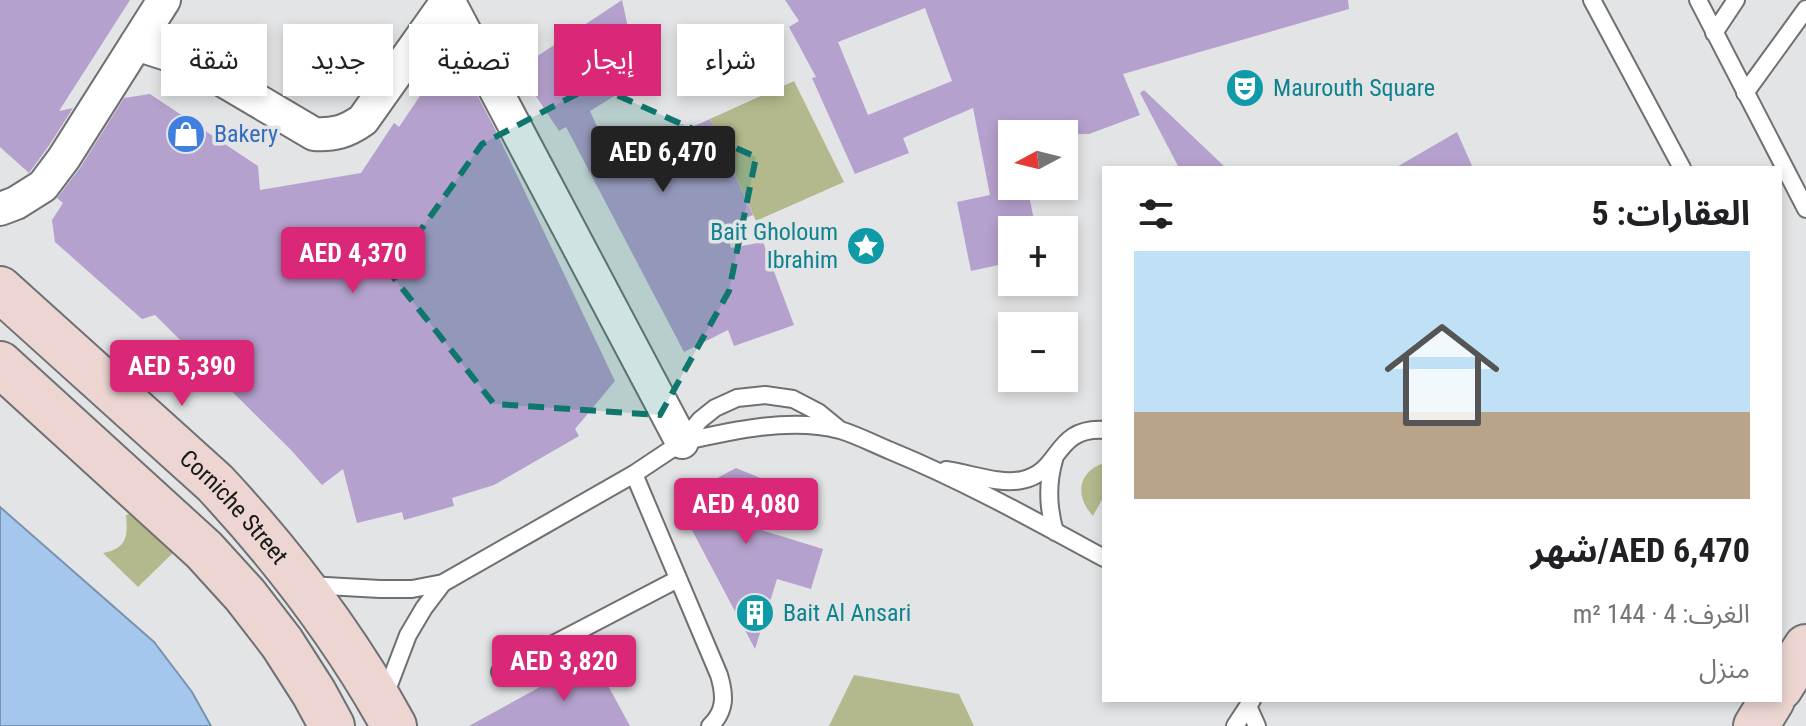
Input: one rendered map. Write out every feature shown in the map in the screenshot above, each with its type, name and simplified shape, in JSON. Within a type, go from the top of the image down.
[{"type":"main road","name":"Corniche Street","points":[[0,289],[215,483],[245,515],[303,585],[344,643],[388,715]]},
{"type":"main road","name":"Corniche Street","points":[[0,364],[204,550],[245,595],[282,643],[332,726]]},
{"type":"main road","points":[[1782,685],[1806,647]]},
{"type":"main road","points":[[1756,726],[1771,702]]},
{"type":"street","points":[[0,209],[43,186],[164,0]]},
{"type":"street","points":[[136,44],[176,57],[214,75],[314,134],[331,135],[348,131],[363,120],[448,0],[682,442]]},
{"type":"lane","points":[[1592,0],[1681,166]]},
{"type":"lane","points":[[1698,0],[1806,209]]},
{"type":"lane","points":[[1714,33],[1736,0]]},
{"type":"lane","points":[[1745,93],[1806,9]]},
{"type":"lane","points":[[303,585],[412,589],[443,583],[634,474],[682,442],[700,420],[715,408],[737,398],[765,395],[793,399],[818,412],[840,430]]},
{"type":"lane","points":[[682,442],[755,428],[811,426],[840,430],[937,469],[1102,557]]},
{"type":"lane","points":[[1055,532],[1049,501],[1051,470],[1056,455],[1061,445],[1080,432],[1102,430]]},
{"type":"lane","points":[[937,469],[1008,482],[1021,481],[1044,469],[1056,455]]},
{"type":"lane","points":[[634,474],[724,691],[723,706],[717,720],[710,726]]},
{"type":"lane","points":[[500,672],[678,579]]},
{"type":"lane","points":[[388,715],[408,635],[443,583]]},
{"type":"lane","points":[[1235,726],[1250,703]]},
{"type":"lane","points":[[1250,703],[1257,726]]},
{"type":"highlighted area","points":[[594,85],[756,157],[729,291],[660,415],[494,404],[390,273],[482,144]]},
{"type":"green space","points":[[794,81],[844,182],[756,221],[710,119],[761,96],[784,96],[784,86]]},
{"type":"green space","points":[[1102,464],[1102,500],[1093,516],[1081,493],[1084,479]]},
{"type":"green space","points":[[130,514],[174,552],[138,587],[103,553],[121,545],[127,530],[126,515]]},
{"type":"green space","points":[[854,675],[959,694],[974,726],[829,726]]},
{"type":"water","points":[[0,507],[154,642],[192,692],[211,726],[0,726]]},
{"type":"building","points":[[0,0],[130,0],[59,111],[73,108],[29,173],[0,147]]},
{"type":"building","points":[[622,0],[627,24],[586,24]]},
{"type":"building","points":[[785,0],[1348,0],[1349,9],[1123,74],[1140,115],[1089,134],[1078,134],[1078,120],[998,120],[998,200],[1030,200],[1033,216],[998,216],[998,265],[971,271],[957,202],[990,195],[973,108],[903,138],[909,153],[855,174],[812,78],[816,77],[789,27],[799,21]],"holes":[[[925,8],[952,81],[868,115],[838,42]]]},
{"type":"building","points":[[554,45],[554,96],[614,96],[590,111],[613,162],[710,119],[753,215],[725,226],[731,248],[763,242],[794,325],[734,346],[728,330],[684,352],[566,127],[559,131],[536,96],[538,56]]},
{"type":"building","points":[[1144,90],[1224,166],[1178,166],[1140,93]]},
{"type":"building","points":[[150,94],[258,166],[260,190],[361,173],[394,123],[399,127],[420,96],[478,96],[615,381],[575,429],[579,436],[494,485],[452,498],[454,506],[404,520],[402,512],[357,523],[343,469],[322,485],[291,450],[155,315],[142,319],[55,242],[52,220],[63,203],[57,198],[80,168],[124,98]]},
{"type":"building","points":[[1457,132],[1472,166],[1398,166]]},
{"type":"building","points":[[736,468],[768,481],[751,527],[823,549],[811,589],[777,579],[755,649],[676,500]]},
{"type":"building","points":[[593,658],[630,726],[469,726]]},
{"type":"place","name":"Maurouth Square","points":[[1245,88]]},
{"type":"place","name":"Bakery","points":[[186,134]]},
{"type":"place","name":"Bait Gholoum Ibrahim","points":[[866,246]]},
{"type":"place","name":"Bait Al Ansari","points":[[755,613]]}]
